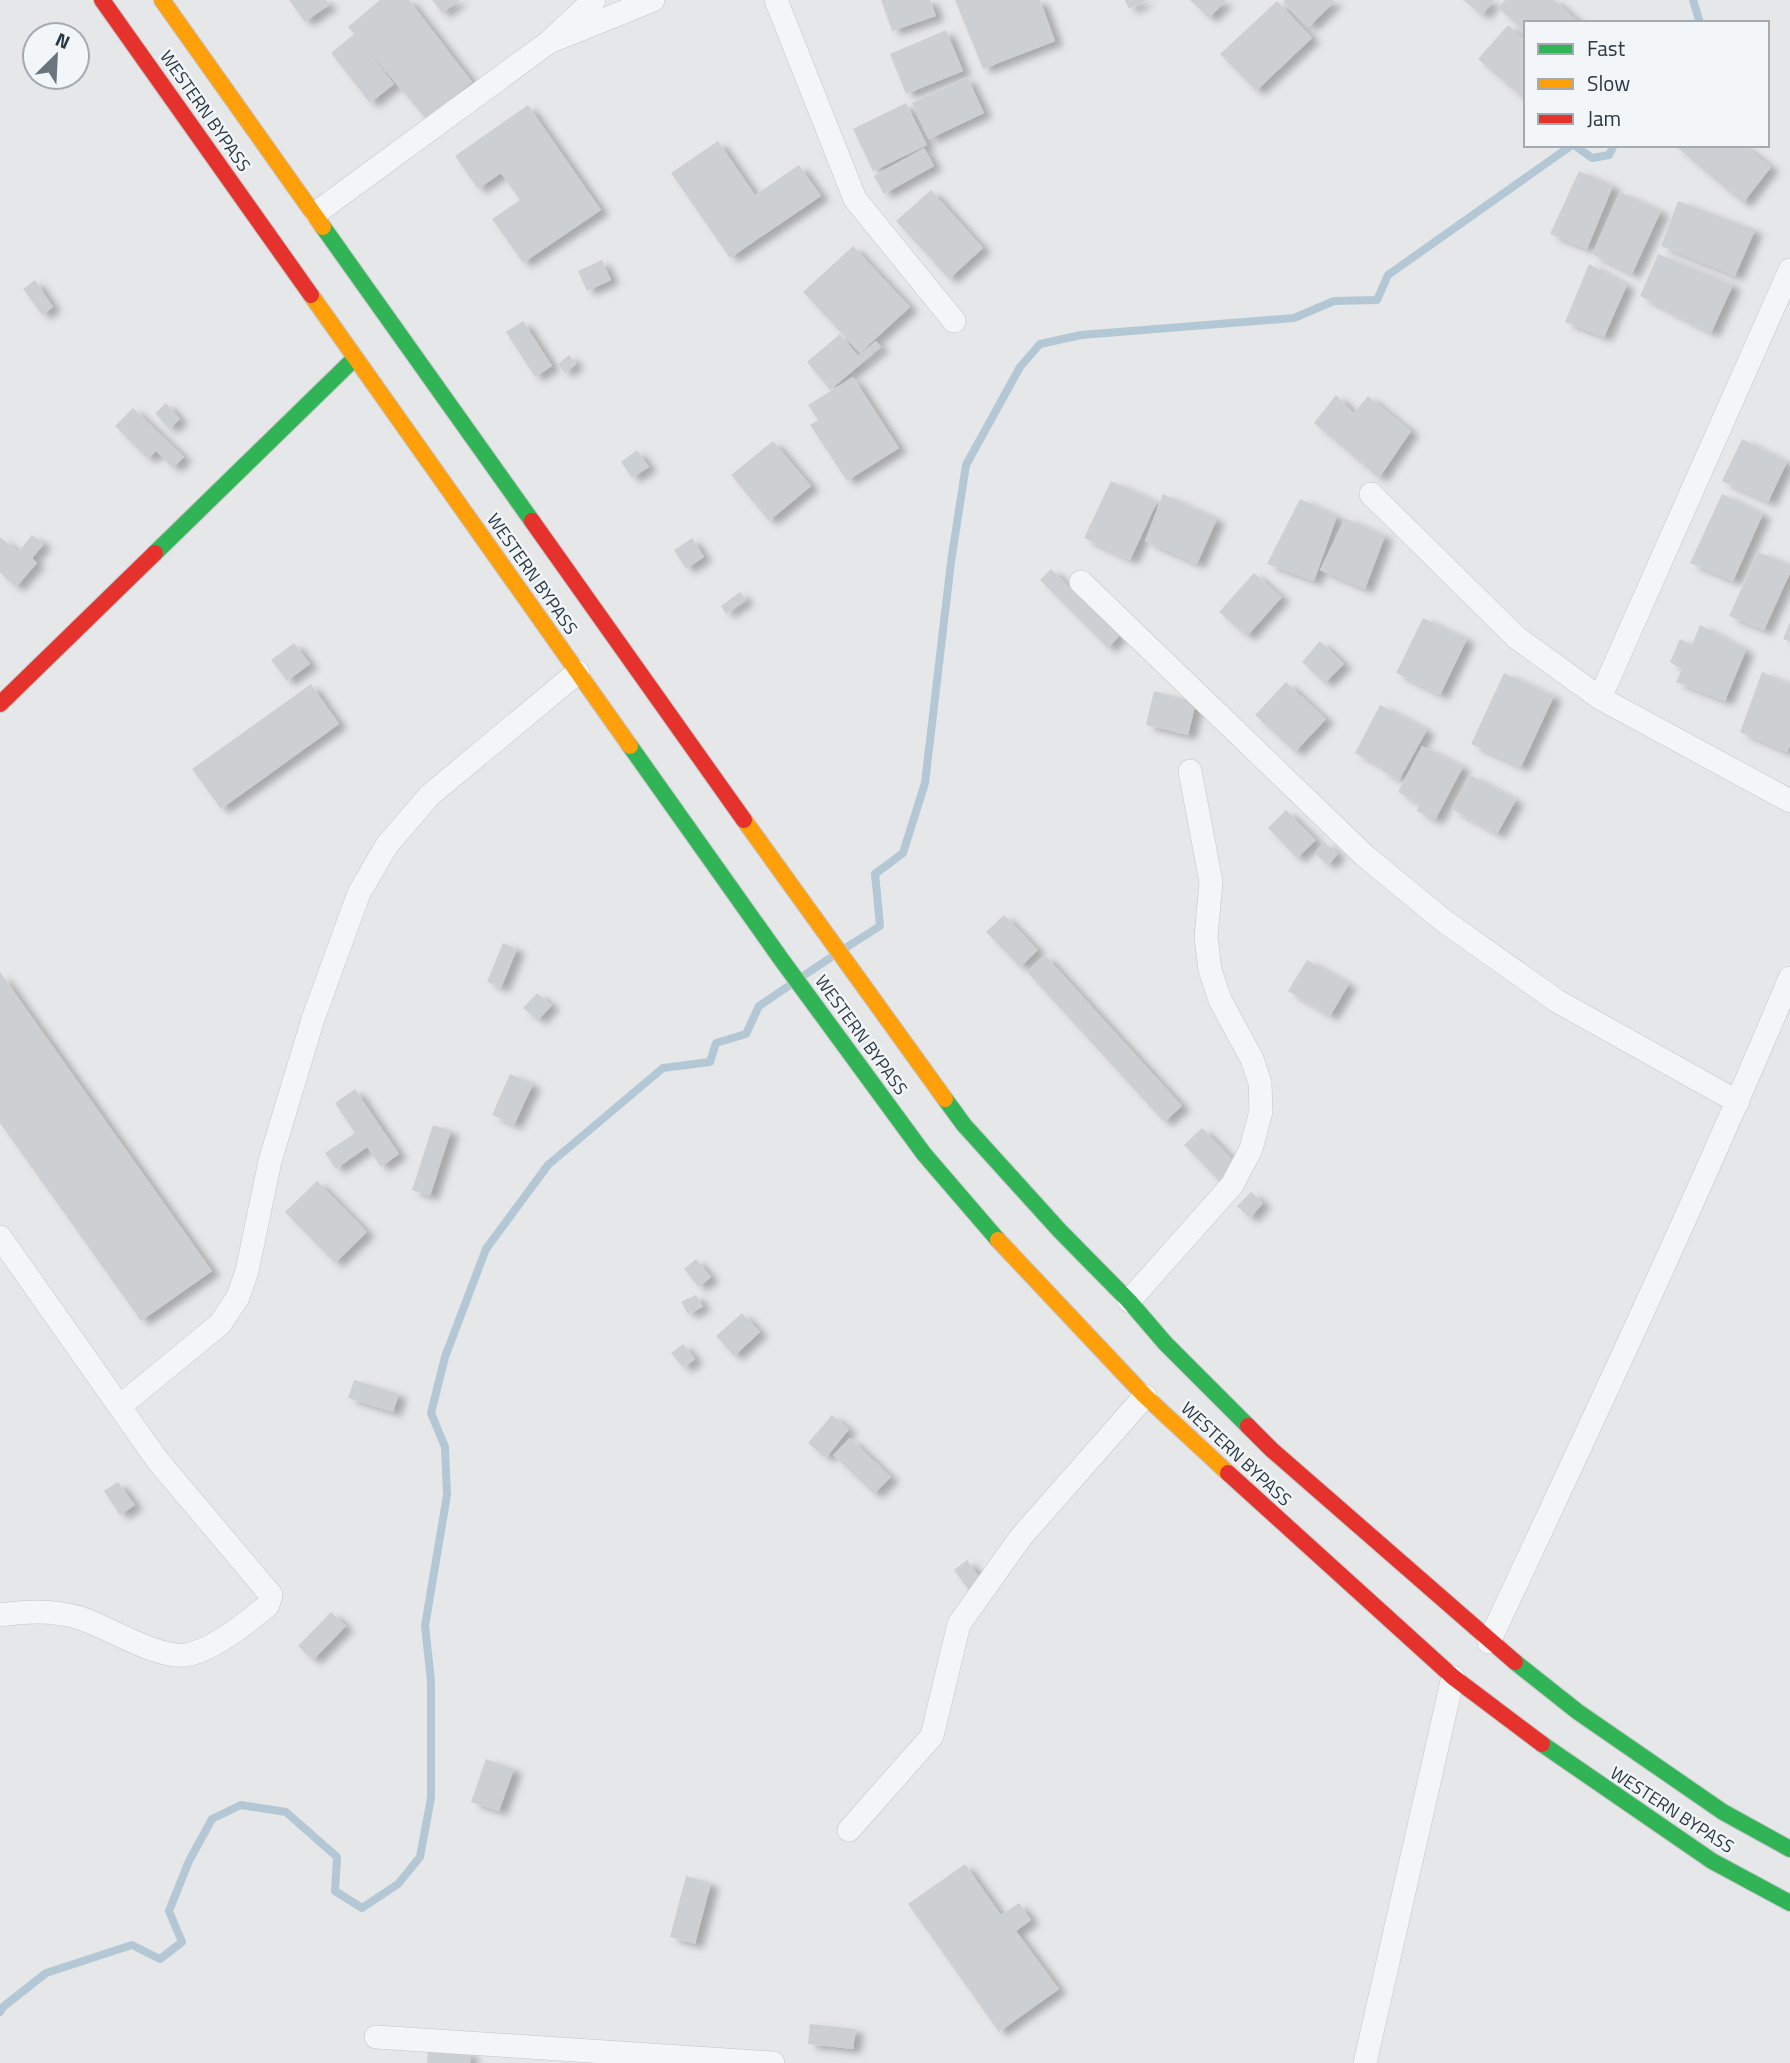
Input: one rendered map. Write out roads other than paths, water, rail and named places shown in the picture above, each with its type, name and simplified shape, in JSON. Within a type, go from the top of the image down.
[{"type":"main road","name":"WESTERN BYPASS","points":[[102,0],[781,959],[923,1153],[1018,1265],[1145,1396],[1315,1554],[1453,1677],[1560,1758],[1712,1861],[1790,1903]]},
{"type":"main road","name":"WESTERN BYPASS","points":[[162,0],[316,213],[857,979],[964,1125],[1165,1343],[1272,1450],[1489,1642],[1578,1712],[1723,1812],[1790,1849]]},
{"type":"main road","points":[[0,704],[355,358]]},
{"type":"street","points":[[316,213],[549,42],[594,0]]},
{"type":"street","points":[[549,42],[653,0]]},
{"type":"street","points":[[776,0],[855,199],[954,321]]},
{"type":"street","points":[[1600,698],[1790,270]]},
{"type":"street","points":[[1371,494],[1517,638],[1600,698],[1790,801]]},
{"type":"street","points":[[1081,582],[1365,856],[1444,921],[1557,1001],[1738,1102]]},
{"type":"street","points":[[120,1406],[220,1324],[239,1297],[270,1161],[313,1019],[359,893],[387,845],[430,794],[578,672]]},
{"type":"street","points":[[1129,1301],[1232,1185],[1251,1149],[1261,1111],[1260,1083],[1252,1059],[1220,1000],[1210,970],[1206,937],[1211,882],[1190,771]]},
{"type":"street","points":[[1489,1642],[1647,1304],[1738,1102],[1790,978]]},
{"type":"street","points":[[0,1237],[158,1461],[271,1595],[268,1605],[208,1648],[184,1656],[164,1653],[78,1617],[28,1611],[0,1615]]},
{"type":"street","points":[[849,1830],[932,1736],[959,1624],[1021,1537],[1145,1396]]},
{"type":"street","points":[[1365,2063],[1453,1677]]},
{"type":"street","points":[[376,2037],[547,2056],[773,2063]]},
{"type":"waterway","points":[[1693,0],[1699,21]]},
{"type":"waterway","points":[[847,947],[880,926],[875,874],[903,853],[925,783],[951,562],[966,465],[1020,367],[1040,344],[1081,335],[1294,318],[1334,301],[1377,300],[1388,275],[1569,147]]},
{"type":"waterway","points":[[1577,147],[1592,158],[1609,155],[1613,147]]},
{"type":"waterway","points":[[803,976],[830,958]]},
{"type":"waterway","points":[[0,2012],[46,1973],[132,1945],[160,1959],[182,1942],[169,1911],[189,1861],[212,1819],[241,1805],[286,1812],[337,1857],[335,1891],[362,1908],[398,1884],[420,1857],[431,1798],[431,1681],[425,1626],[447,1495],[445,1447],[431,1413],[445,1357],[486,1249],[548,1165],[663,1068],[710,1062],[716,1043],[746,1034],[759,1006],[790,985]]}]
